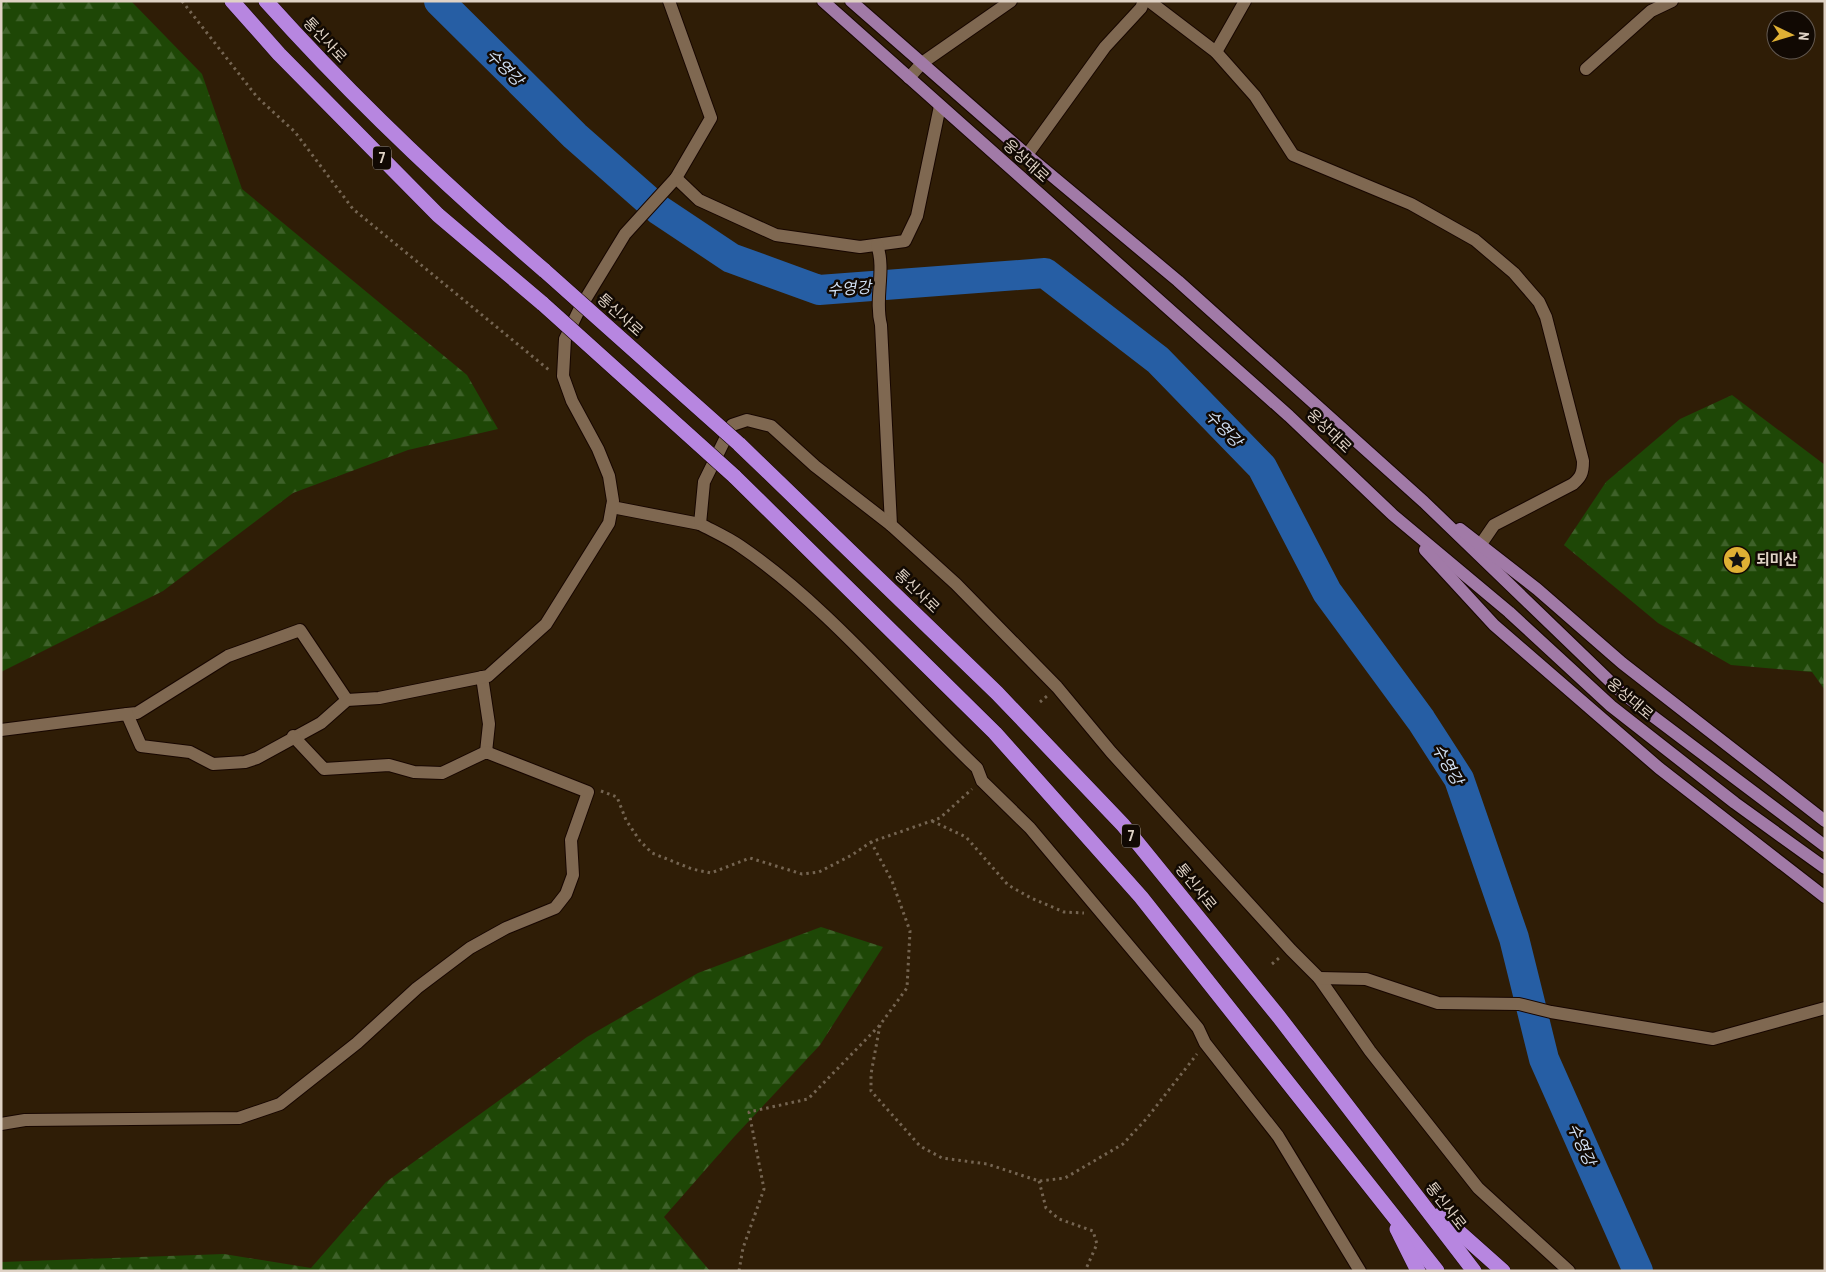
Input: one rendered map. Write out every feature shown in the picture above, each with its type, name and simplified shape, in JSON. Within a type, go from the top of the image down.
[{"type":"highway","name":"7","points":[[232,1],[279,54],[438,215],[543,304],[734,476],[995,733],[1141,897],[1437,1271]]},
{"type":"highway","name":"통신사로","points":[[266,1],[317,58],[498,231],[739,444],[997,693],[1123,826],[1279,1017],[1474,1271]]},
{"type":"highway","points":[[1412,1190],[1502,1271]]},
{"type":"highway","points":[[1380,1197],[1418,1271]]},
{"type":"main road","name":"웅상대로","points":[[823,1],[1289,416],[1393,515],[1509,612],[1611,706],[1735,803],[1825,868]]},
{"type":"main road","name":"웅상대로","points":[[851,1],[1027,155],[1178,281],[1424,502],[1622,693],[1825,846]]},
{"type":"main road","points":[[1424,502],[1481,544],[1537,589],[1622,663],[1825,822]]},
{"type":"main road","points":[[1393,515],[1494,625],[1659,768],[1825,897]]},
{"type":"street","points":[[127,714],[141,746],[190,752],[213,764],[245,762],[258,758],[293,736],[321,723],[347,700],[379,698],[488,676],[546,624],[609,523],[612,507],[610,476],[572,401],[563,376],[566,339],[580,308],[625,234],[676,178],[711,118],[669,1]]},
{"type":"street","points":[[909,78],[922,63],[1011,1]]},
{"type":"street","points":[[1027,155],[1105,47],[1141,8],[1144,1]]},
{"type":"street","points":[[1149,1],[1216,52],[1255,96],[1293,155],[1411,204],[1453,226],[1497,256],[1539,302],[1546,317],[1583,461],[1583,471],[1581,478],[1573,484],[1494,525],[1481,544]]},
{"type":"street","points":[[1216,52],[1245,1]]},
{"type":"street","points":[[1586,69],[1650,6],[1672,1]]},
{"type":"street","points":[[676,178],[699,200],[776,235],[879,250],[906,241],[917,216],[940,106]]},
{"type":"street","points":[[879,250],[878,314],[881,325],[891,525]]},
{"type":"street","points":[[700,524],[704,482],[732,426],[747,420],[770,426],[815,466],[891,525],[956,584],[1057,687],[1118,759],[1291,950],[1319,978],[1370,1051],[1478,1188],[1569,1271]]},
{"type":"street","points":[[612,507],[700,524],[739,545],[780,577],[842,634],[977,768],[982,781],[1030,828],[1096,909],[1198,1028],[1205,1043],[1278,1136],[1360,1271]]},
{"type":"street","points":[[1,730],[137,713],[228,656],[300,630],[347,700]]},
{"type":"street","points":[[482,677],[489,724],[486,752]]},
{"type":"street","points":[[1,1124],[25,1120],[239,1118],[280,1104],[356,1043],[417,988],[470,948],[506,928],[555,908],[566,894],[573,875],[572,840],[588,792],[486,752],[442,773],[414,772],[389,765],[324,769],[293,736]]},
{"type":"street","points":[[1319,978],[1366,979],[1438,1003],[1518,1004],[1552,1012],[1713,1039],[1825,1008]]},
{"type":"path","points":[[182,1],[257,97],[295,132],[353,209],[549,370],[563,376]]},
{"type":"path","points":[[588,792],[604,791],[617,797],[626,820],[640,841],[652,853],[692,869],[710,873],[750,858],[802,874],[819,872],[852,855],[871,842],[940,818],[982,781]]},
{"type":"path","points":[[931,821],[966,837],[1008,885],[1031,898],[1064,912],[1086,914],[1096,909]]},
{"type":"path","points":[[739,1271],[743,1248],[764,1189],[749,1112],[808,1100],[880,1025],[907,988],[910,931],[892,881],[871,842]]},
{"type":"path","points":[[880,1025],[871,1074],[871,1091],[915,1141],[942,1158],[987,1164],[1040,1181],[1064,1178],[1123,1144],[1148,1118],[1205,1043]]},
{"type":"path","points":[[1040,1181],[1046,1208],[1059,1219],[1094,1231],[1097,1244],[1086,1271]]},
{"type":"green space","points":[[1,1],[131,1],[202,74],[242,189],[467,375],[498,429],[408,450],[293,493],[163,591],[1,672]]},
{"type":"green space","points":[[1732,395],[1825,465],[1825,690],[1812,672],[1731,665],[1658,623],[1564,545],[1606,482],[1680,419]]},
{"type":"green space","points":[[821,927],[883,947],[820,1045],[734,1137],[664,1217],[710,1271],[1,1271],[1,1262],[224,1254],[311,1268],[386,1182],[587,1037],[698,973]]},
{"type":"waterway","name":"수영강","points":[[439,1],[575,136],[659,210],[731,258],[819,290],[1045,273],[1158,360],[1262,467],[1327,592],[1421,720],[1459,779],[1514,938],[1544,1059],[1638,1271]]},
{"type":"place","name":"되미산","points":[[1737,560]]}]
